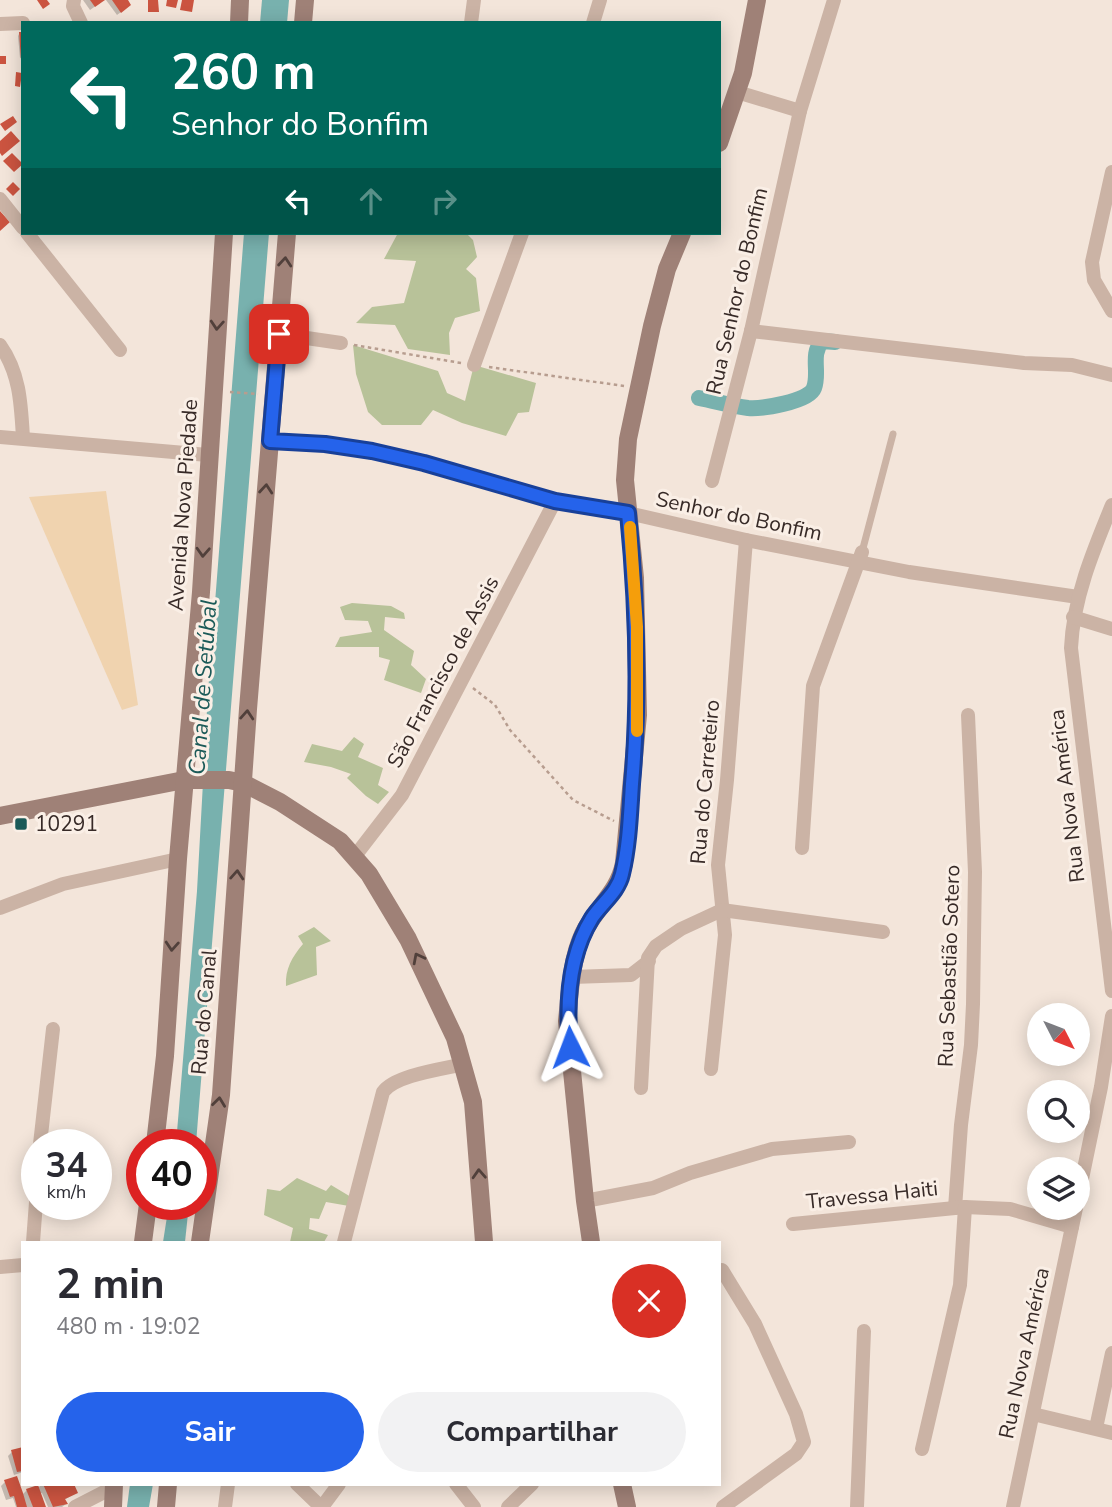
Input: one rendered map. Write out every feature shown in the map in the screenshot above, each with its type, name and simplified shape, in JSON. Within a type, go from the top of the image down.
[{"type":"street","points":[[74,0],[73,6],[80,21]]},
{"type":"street","points":[[239,21],[240,0]]},
{"type":"street","points":[[304,21],[305,0]]},
{"type":"street","points":[[471,21],[474,0]]},
{"type":"street","points":[[594,21],[600,0]]},
{"type":"street","points":[[721,137],[737,92],[757,0]]},
{"type":"street","name":"Rua Senhor do Bonfim","points":[[712,481],[751,331],[800,111],[834,0]]},
{"type":"street","points":[[0,24],[21,23]]},
{"type":"street","points":[[737,92],[800,111]]},
{"type":"street","points":[[1112,172],[1092,262],[1094,280],[1112,311]]},
{"type":"street","points":[[0,199],[21,225]]},
{"type":"street","points":[[29,235],[120,350]]},
{"type":"street","name":"Avenida Nova Piedade","points":[[192,780],[208,455],[224,235]]},
{"type":"street","points":[[236,782],[270,441],[287,235]]},
{"type":"street","points":[[474,365],[521,235]]},
{"type":"street","points":[[591,1241],[567,1021],[572,976],[583,934],[621,878],[629,829],[638,715],[635,578],[625,480],[628,439],[655,314],[667,269],[681,235]]},
{"type":"street","points":[[751,331],[1024,363],[1072,365],[1112,375]]},
{"type":"street","points":[[279,334],[341,343]]},
{"type":"street","points":[[0,345],[12,363],[17,379],[23,438]]},
{"type":"street","points":[[0,438],[208,455]]},
{"type":"street","name":"Senhor do Bonfim","points":[[270,441],[325,444],[372,451],[424,463],[555,501],[628,513],[746,540],[1078,597]]},
{"type":"street","name":"São Francisco de Assis","points":[[355,856],[402,795],[555,501]]},
{"type":"street","name":"Rua Nova América","points":[[1112,505],[1073,617],[1073,665],[1112,990]]},
{"type":"street","name":"Rua do Carreteiro","points":[[711,1069],[724,940],[718,864],[746,540]]},
{"type":"street","points":[[802,848],[813,686],[860,558]]},
{"type":"street","points":[[1073,617],[1112,629]]},
{"type":"street","name":"Rua Sebastião Sotero","points":[[922,1449],[960,1285],[961,1125],[971,1045],[975,872],[968,715]]},
{"type":"street","points":[[0,816],[192,780],[236,782],[310,820],[340,841],[369,874],[419,961],[455,1038],[476,1119],[484,1241]]},
{"type":"street","name":"Rua do Canal","points":[[157,1129],[165,1056],[178,859],[192,780]]},
{"type":"street","name":"Rua do Canal","points":[[200,1241],[220,1095],[236,782]]},
{"type":"street","points":[[0,908],[63,884],[178,859]]},
{"type":"street","points":[[641,1088],[649,961],[650,954],[659,943],[681,929],[722,910],[883,932]]},
{"type":"street","points":[[572,976],[631,975],[649,961]]},
{"type":"street","points":[[1088,1157],[1106,1088],[1112,1016]]},
{"type":"street","points":[[42,1129],[53,1029]]},
{"type":"street","points":[[344,1241],[381,1096],[386,1087],[403,1079],[464,1065]]},
{"type":"street","points":[[585,1200],[653,1188],[690,1173],[772,1149],[849,1142]]},
{"type":"street","points":[[960,1208],[1010,1209],[1072,1227]]},
{"type":"street","name":"Travessa Haiti","points":[[793,1224],[960,1208]]},
{"type":"street","points":[[33,1241],[35,1220]]},
{"type":"street","points":[[143,1241],[146,1220]]},
{"type":"street","name":"Rua Nova América","points":[[1013,1507],[1073,1220]]},
{"type":"street","points":[[0,1267],[21,1265]]},
{"type":"street","points":[[722,1270],[755,1324],[796,1414],[804,1442],[796,1454],[723,1507]]},
{"type":"street","points":[[857,1507],[864,1331]]},
{"type":"street","points":[[1096,1428],[1112,1353]]},
{"type":"street","points":[[1033,1414],[1112,1433]]},
{"type":"street","points":[[75,1507],[112,1486]]},
{"type":"street","points":[[113,1507],[114,1486]]},
{"type":"street","points":[[166,1507],[168,1486]]},
{"type":"street","points":[[225,1507],[228,1486]]},
{"type":"street","points":[[299,1486],[322,1507],[338,1486]]},
{"type":"street","points":[[458,1486],[474,1507]]},
{"type":"street","points":[[508,1507],[530,1486]]},
{"type":"street","points":[[622,1486],[627,1507]]},
{"type":"lane","points":[[860,558],[893,433]]},
{"type":"path","points":[[229,392],[257,394]]},
{"type":"path","points":[[463,680],[495,705],[510,730],[573,800],[629,829]]},
{"type":"green space","points":[[397,235],[468,235],[473,240],[477,257],[466,269],[476,278],[480,311],[455,318],[449,333],[450,355],[408,349],[395,325],[356,323],[372,307],[404,303],[416,261],[384,259]]},
{"type":"green space","points":[[353,345],[438,371],[447,393],[465,401],[474,365],[536,383],[529,412],[518,413],[506,436],[462,423],[433,410],[421,425],[382,425],[368,412],[356,374]]},
{"type":"green space","points":[[352,603],[391,606],[404,613],[405,619],[385,617],[384,630],[414,651],[411,665],[426,679],[421,693],[384,680],[390,660],[379,657],[379,647],[335,647],[340,637],[372,632],[368,621],[345,620],[340,607]]},
{"type":"green space","points":[[354,737],[364,744],[358,757],[383,768],[378,785],[389,792],[378,804],[347,778],[351,774],[304,762],[312,744],[342,751]]},
{"type":"green space","points":[[314,927],[331,941],[316,947],[317,975],[286,986],[290,964],[303,944],[298,936]]},
{"type":"green space","points":[[297,1178],[326,1191],[331,1185],[351,1197],[349,1206],[326,1202],[319,1219],[310,1218],[309,1229],[328,1235],[325,1241],[290,1241],[293,1228],[264,1215],[267,1189],[280,1191]]},
{"type":"sand","points":[[106,491],[138,705],[122,710],[29,497]]},
{"type":"water","points":[[262,0],[289,0],[287,21],[260,21]]},
{"type":"water","points":[[244,235],[269,235],[197,1129],[177,1129],[197,891],[208,692]]},
{"type":"water","points":[[166,1220],[187,1220],[185,1241],[163,1241]]},
{"type":"water","points":[[130,1486],[153,1486],[149,1507],[127,1507]]},
{"type":"building","points":[[37,0],[47,0],[50,4],[43,9]]},
{"type":"building","points":[[90,0],[105,0],[95,7]]},
{"type":"building","points":[[112,0],[128,0],[131,5],[121,13]]},
{"type":"building","points":[[148,0],[158,0],[159,12],[148,12]]},
{"type":"building","points":[[167,0],[178,0],[176,8],[166,6]]},
{"type":"building","points":[[182,0],[194,0],[192,12],[180,10]]},
{"type":"building","points":[[0,56],[6,56],[6,64],[0,64]]},
{"type":"building","points":[[16,72],[21,73],[20,87],[15,86]]},
{"type":"building","points":[[13,116],[17,122],[5,131],[0,124]]},
{"type":"building","points":[[11,131],[20,141],[2,156],[0,141]]},
{"type":"building","points":[[12,153],[21,162],[21,166],[14,172],[3,161]]},
{"type":"building","points":[[13,182],[20,189],[13,196],[6,189]]},
{"type":"building","points":[[0,211],[10,222],[0,231]]},
{"type":"building","points":[[21,1448],[21,1471],[17,1472],[11,1450]]},
{"type":"building","points":[[17,1476],[27,1507],[17,1507],[4,1480]]},
{"type":"building","points":[[38,1486],[46,1507],[33,1507],[26,1489]]},
{"type":"building","points":[[44,1486],[75,1486],[78,1493],[65,1499],[68,1504],[53,1507]]},
{"type":"waterway","points":[[699,398],[748,408],[794,401],[814,388],[818,346],[822,341],[835,342]]},
{"type":"slow traffic","points":[[630,527],[637,627],[637,731]]},
{"type":"place","name":"10291","points":[[21,824]]},
{"type":"route","points":[[279,334],[270,441],[325,444],[372,451],[424,463],[555,501],[628,513],[635,578],[638,715],[629,829],[621,878],[583,934],[577,954],[567,1021],[570,1047]]},
{"type":"water label","name":"Canal de Setúbal","points":[[203,687]]}]
